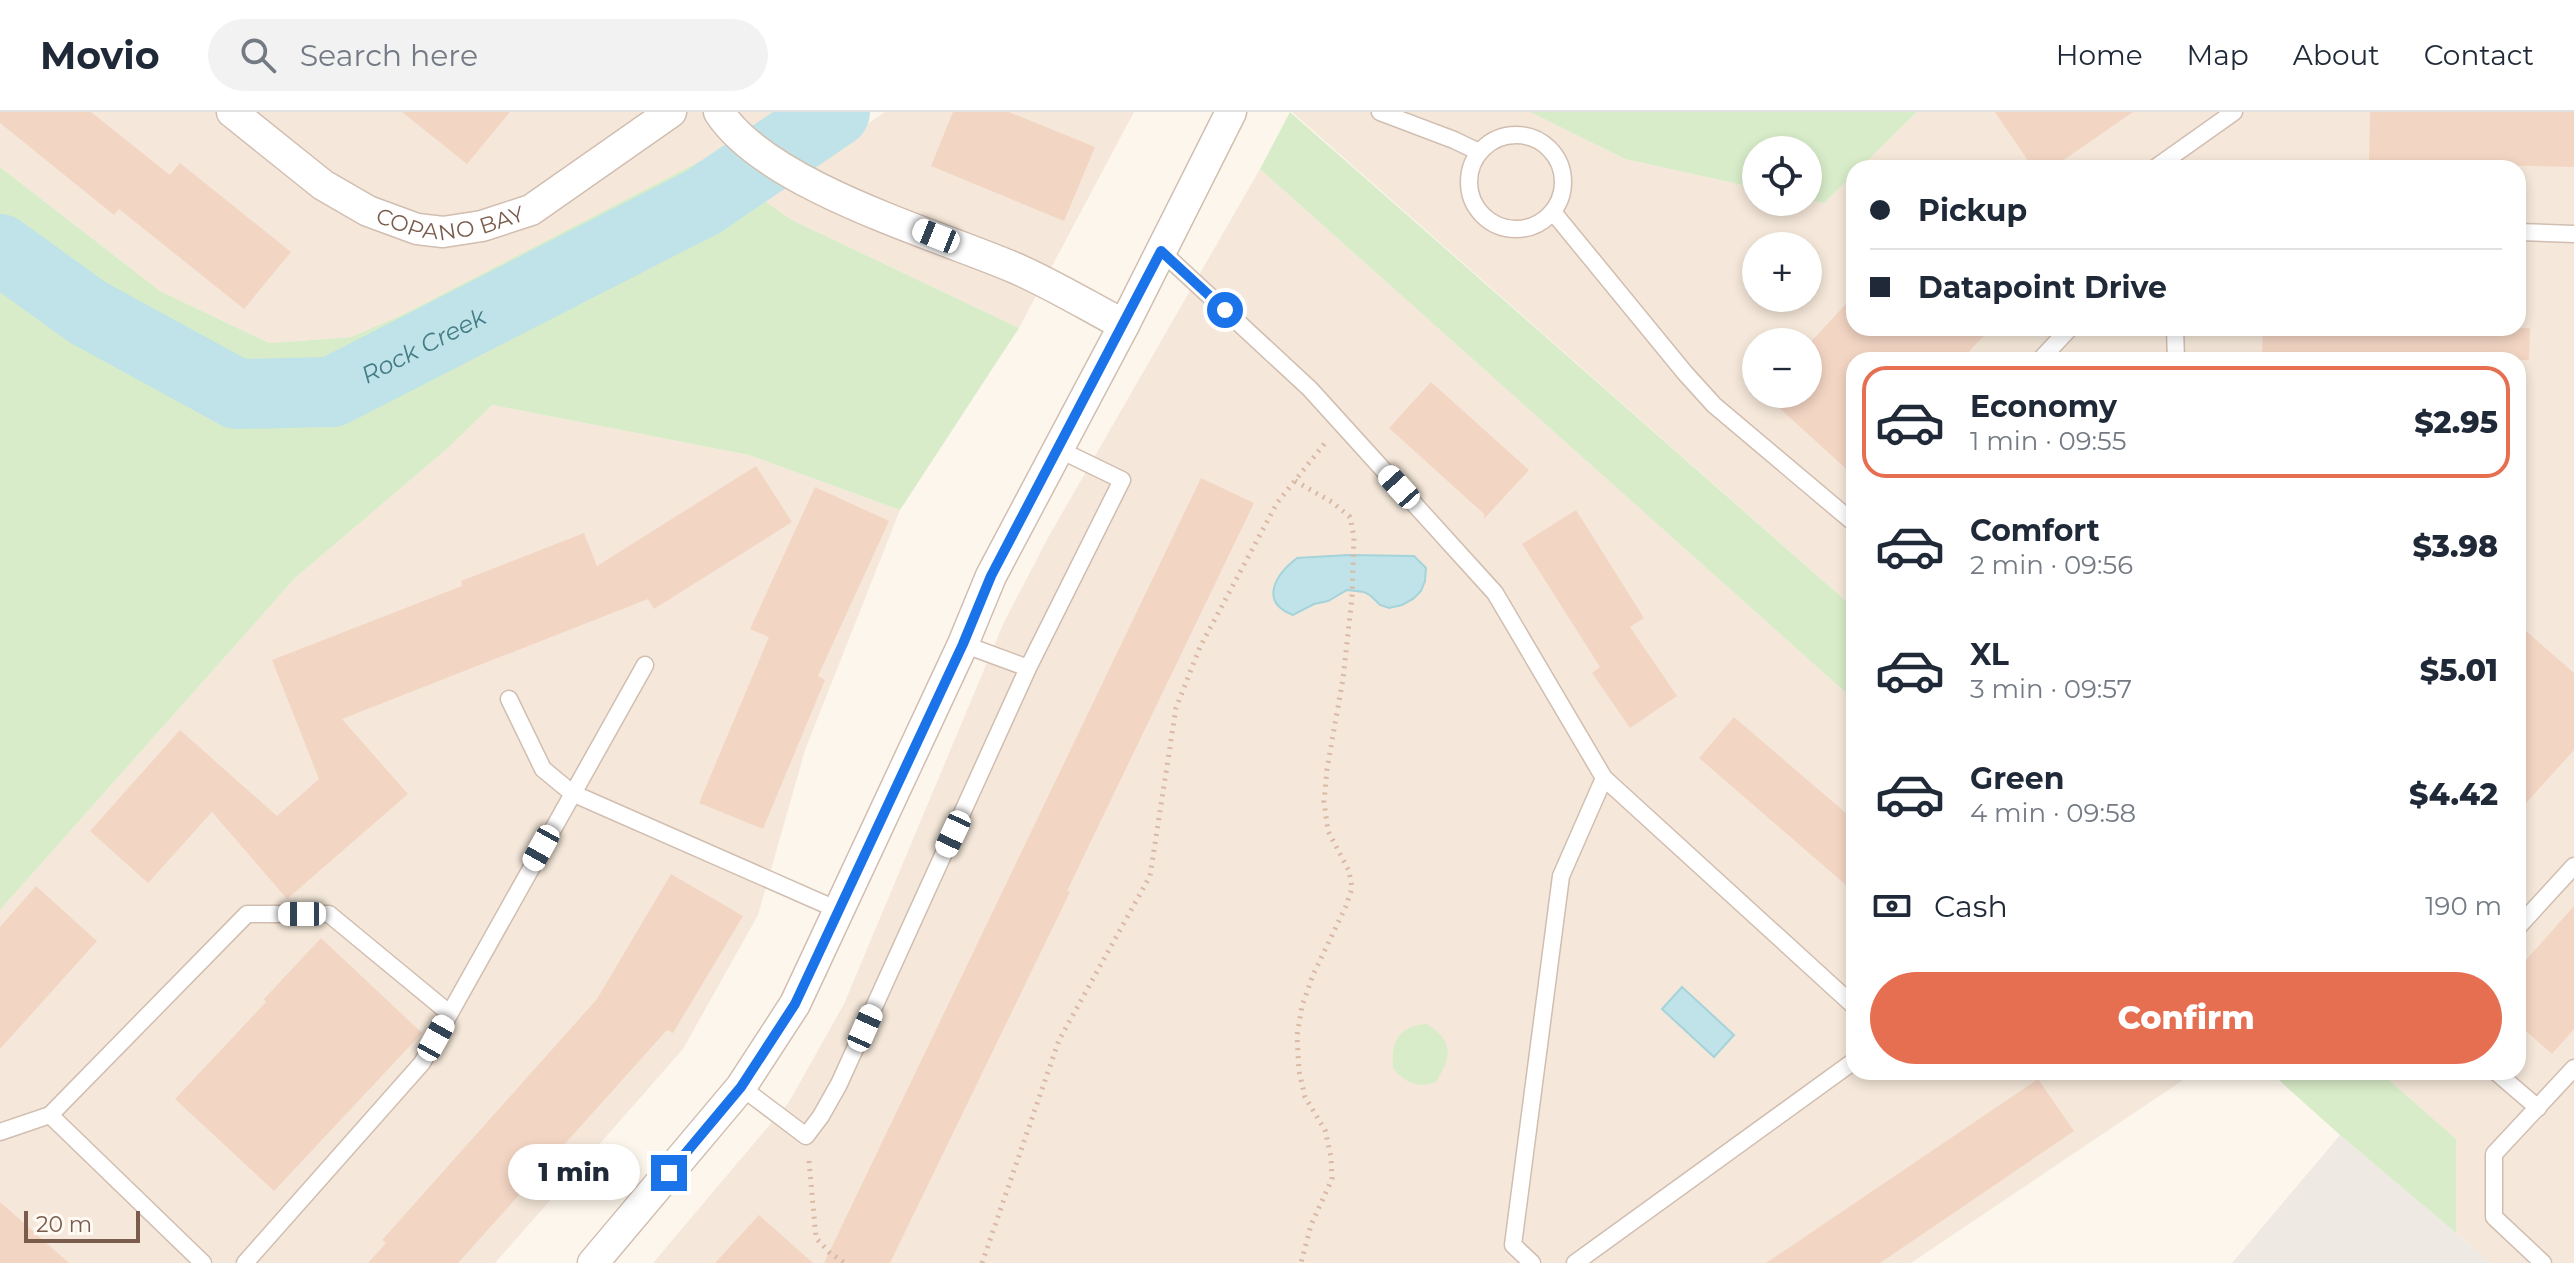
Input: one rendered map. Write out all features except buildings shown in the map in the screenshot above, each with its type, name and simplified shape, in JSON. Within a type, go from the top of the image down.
[{"type":"street","name":"COPANO BAY","points":[[232,112],[323,185],[368,211],[417,229],[443,232],[482,226],[531,210],[671,112]]},
{"type":"street","points":[[719,112],[741,139],[826,192],[1018,269],[1124,325]]},
{"type":"street","points":[[595,1262],[741,1087],[795,1004],[963,644],[991,576],[1124,325],[1231,112]]},
{"type":"lane","points":[[1380,112],[1479,152]]},
{"type":"lane","points":[[2166,160],[2234,112]]},
{"type":"lane","points":[[1507,135],[1523,135],[1539,141],[1552,151],[1564,181],[1561,198],[1553,212],[1541,223],[1525,228],[1509,229],[1486,219],[1472,200],[1468,183],[1471,167],[1479,152],[1507,135]]},
{"type":"lane","points":[[1553,212],[1714,405],[1846,516]]},
{"type":"lane","points":[[2526,232],[2574,234]]},
{"type":"lane","points":[[1161,251],[1310,389],[1495,593],[1604,778],[1846,999]]},
{"type":"lane","points":[[2048,352],[2062,336]]},
{"type":"lane","points":[[741,1087],[806,1136],[839,1084],[1028,668],[1122,480],[1058,449]]},
{"type":"lane","points":[[963,644],[1028,668]]},
{"type":"lane","points":[[245,1263],[422,1063],[645,665]]},
{"type":"lane","points":[[509,699],[543,769],[572,793],[838,910]]},
{"type":"lane","points":[[1532,1263],[1513,1245],[1561,876],[1604,778]]},
{"type":"lane","points":[[2526,918],[2574,866]]},
{"type":"lane","points":[[0,1132],[50,1115],[247,914],[329,914],[449,1013]]},
{"type":"lane","points":[[1575,1263],[1846,1067]]},
{"type":"lane","points":[[2543,1263],[2494,1217],[2494,1154],[2574,1068]]},
{"type":"lane","points":[[2505,1080],[2538,1108]]},
{"type":"lane","points":[[50,1115],[203,1263]]},
{"type":"path","points":[[982,1263],[1059,1040],[1150,876],[1176,708],[1200,647],[1277,503],[1341,423]]},
{"type":"path","points":[[1295,481],[1332,502],[1350,517],[1354,550],[1343,679],[1324,802],[1328,831],[1349,871],[1352,888],[1313,975],[1302,1006],[1297,1036],[1299,1071],[1305,1097],[1325,1130],[1332,1179],[1311,1225],[1301,1263]]},
{"type":"path","points":[[806,1136],[816,1238],[845,1263]]},
{"type":"shaded area","points":[[0,112],[793,112],[776,126],[820,156],[885,112],[1134,112],[1019,328],[792,220],[704,159],[406,313],[351,337],[269,343],[160,291],[0,167]]},
{"type":"shaded area","points":[[1292,112],[1530,112],[1625,159],[1742,185],[1742,216],[1822,216],[1822,203],[1846,182],[1846,336],[2526,336],[2526,160],[1868,160],[1917,112],[2574,112],[2574,1263],[2490,1263],[2456,1233],[2456,1139],[2389,1080],[2526,1080],[2526,352],[1846,352],[1846,601]]},
{"type":"shaded area","points":[[1260,169],[1846,693],[1846,1080],[2183,1080],[1911,1263],[653,1263],[789,1102],[844,1004],[1004,622],[1049,536]]},
{"type":"shaded area","points":[[492,405],[749,455],[900,510],[805,750],[758,915],[683,1049],[495,1263],[0,1263],[0,910],[295,578],[448,448]]},
{"type":"shaded area","points":[[2340,1135],[2456,1233],[2490,1263],[2232,1263]]},
{"type":"green space","points":[[1290,112],[1846,601],[1846,693],[1260,169]]},
{"type":"green space","points":[[1530,112],[1917,112],[1868,160],[1846,160],[1846,182],[1824,203],[1822,136],[1742,136],[1742,185],[1625,159]]},
{"type":"green space","points":[[704,159],[792,220],[1019,328],[900,510],[749,455],[492,405],[448,448],[295,578],[0,910],[0,167],[160,291],[269,343],[351,337],[406,313]]},
{"type":"green space","points":[[1427,1024],[1446,1043],[1447,1057],[1436,1082],[1417,1084],[1402,1077],[1393,1068],[1393,1050],[1403,1032]]},
{"type":"green space","points":[[2279,1080],[2389,1080],[2456,1139],[2456,1233]]},
{"type":"water","points":[[1414,556],[1426,568],[1421,591],[1402,605],[1389,608],[1364,592],[1347,590],[1293,615],[1276,603],[1274,588],[1277,580],[1297,558]]},
{"type":"water","points":[[1682,987],[1734,1035],[1714,1057],[1662,1009]]},
{"type":"waterway","name":"Rock Creek","points":[[0,249],[87,312],[237,394],[332,392],[703,202],[835,112]]},
{"type":"route","points":[[669,1173],[741,1087],[795,1004],[963,644],[991,576],[1161,251],[1225,310]]}]
